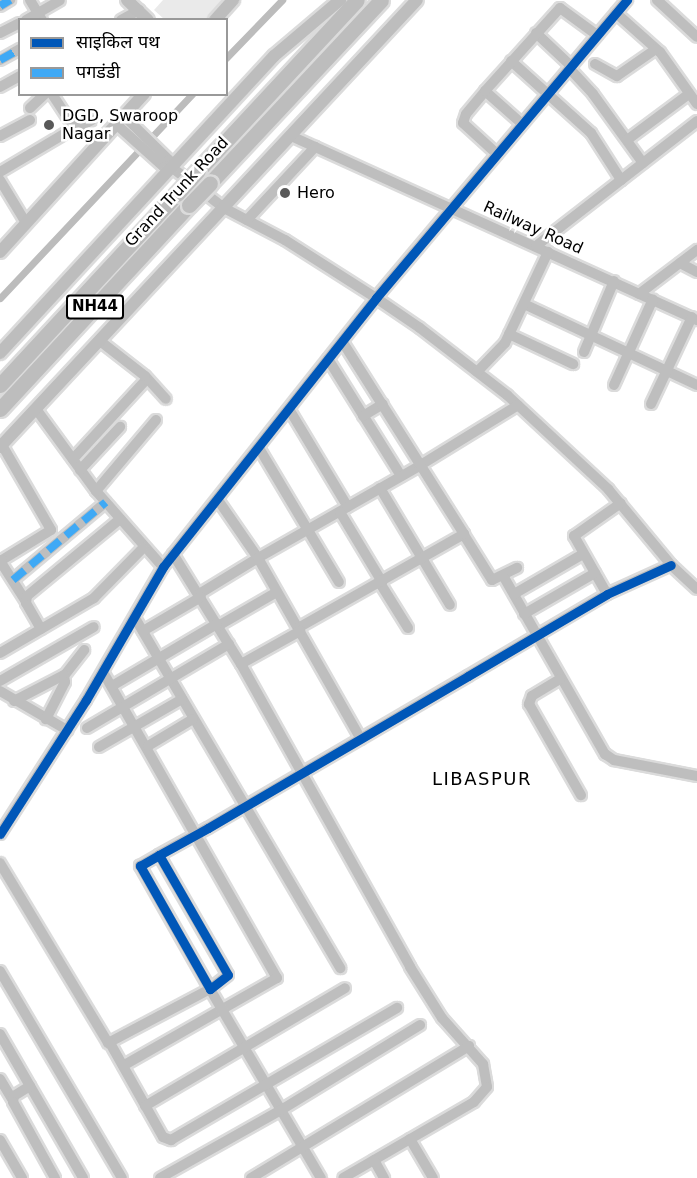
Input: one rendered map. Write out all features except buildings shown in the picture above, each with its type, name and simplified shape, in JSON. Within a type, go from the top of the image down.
[{"type":"highway","name":"Grand Trunk Road","points":[[0,385],[357,0]]},
{"type":"highway","name":"Grand Trunk Road","points":[[0,409],[381,0]]},
{"type":"main road","points":[[127,0],[146,18]]},
{"type":"main road","points":[[217,18],[233,0]]},
{"type":"main road","points":[[0,353],[171,167],[230,98],[274,56],[340,0]]},
{"type":"main road","points":[[1,446],[417,0]]},
{"type":"main road","points":[[2,245],[26,223],[142,96]]},
{"type":"street","points":[[0,6],[10,0]]},
{"type":"street","points":[[30,0],[40,16],[60,0]]},
{"type":"street","points":[[0,834],[103,672],[163,567],[376,298],[627,0]]},
{"type":"street","points":[[657,0],[697,37]]},
{"type":"street","points":[[497,154],[464,123],[466,114],[485,91],[560,8],[597,35]]},
{"type":"street","points":[[124,18],[138,10]]},
{"type":"street","points":[[616,13],[656,49],[697,104]]},
{"type":"street","points":[[0,33],[18,24]]},
{"type":"street","points":[[536,33],[593,94],[643,163]]},
{"type":"street","points":[[595,64],[617,76],[656,49]]},
{"type":"street","points":[[0,60],[18,50]]},
{"type":"street","points":[[511,61],[591,133],[621,180]]},
{"type":"street","points":[[0,87],[18,77]]},
{"type":"street","points":[[485,91],[522,123]]},
{"type":"street","points":[[627,140],[689,93]]},
{"type":"street","points":[[30,108],[43,96]]},
{"type":"street","points":[[52,96],[74,128]]},
{"type":"street","points":[[0,136],[30,120]]},
{"type":"street","points":[[0,172],[74,128],[78,129],[92,120]]},
{"type":"street","points":[[120,120],[169,160],[171,167],[224,208],[285,240],[376,298],[518,405],[558,440],[621,504],[671,565],[697,589]]},
{"type":"street","points":[[536,246],[697,121]]},
{"type":"street","name":"Railway Road","points":[[291,136],[694,319]]},
{"type":"street","points":[[247,220],[315,147]]},
{"type":"street","points":[[0,180],[26,223]]},
{"type":"street","points":[[639,294],[697,250]]},
{"type":"street","points":[[477,372],[495,356],[509,334],[548,252]]},
{"type":"street","points":[[680,263],[697,272]]},
{"type":"street","points":[[584,352],[614,281]]},
{"type":"street","points":[[614,385],[653,299]]},
{"type":"street","points":[[524,304],[697,385]]},
{"type":"street","points":[[651,404],[694,319]]},
{"type":"street","points":[[509,334],[573,364]]},
{"type":"street","points":[[100,341],[147,378],[166,399]]},
{"type":"street","points":[[342,341],[492,580],[517,568]]},
{"type":"street","points":[[328,359],[401,476]]},
{"type":"street","points":[[73,459],[147,378]]},
{"type":"street","points":[[363,416],[383,404]]},
{"type":"street","points":[[143,632],[258,558],[380,489],[518,405]]},
{"type":"street","points":[[289,409],[408,628]]},
{"type":"street","points":[[36,410],[96,491],[143,548],[163,567]]},
{"type":"street","points":[[96,491],[156,420]]},
{"type":"street","points":[[81,470],[120,427]]},
{"type":"street","points":[[1,446],[51,530],[2,560],[41,629]]},
{"type":"street","points":[[259,448],[339,582]]},
{"type":"street","points":[[380,489],[450,605]]},
{"type":"street","points":[[218,500],[258,558],[361,739]]},
{"type":"street","points":[[13,580],[106,502]]},
{"type":"street","points":[[607,594],[583,554],[575,534],[621,504]]},
{"type":"street","points":[[25,600],[29,593],[120,519]]},
{"type":"street","points":[[242,664],[464,535]]},
{"type":"street","points":[[0,653],[94,598],[143,548]]},
{"type":"street","points":[[173,554],[242,664],[410,967],[442,1018],[482,1060],[487,1086],[474,1102],[343,1178]]},
{"type":"street","points":[[514,594],[583,554]]},
{"type":"street","points":[[321,1178],[140,866],[607,594],[671,565]]},
{"type":"street","points":[[524,614],[595,573]]},
{"type":"street","points":[[505,579],[560,679],[601,749],[609,758],[697,776]]},
{"type":"street","points":[[112,686],[277,592]]},
{"type":"street","points":[[135,618],[340,968]]},
{"type":"street","points":[[0,681],[94,627]]},
{"type":"street","points":[[87,728],[230,644]]},
{"type":"street","points":[[46,719],[65,682],[64,676],[84,650]]},
{"type":"street","points":[[103,672],[148,746],[277,978],[123,1066]]},
{"type":"street","points":[[14,701],[60,675],[64,676]]},
{"type":"street","points":[[560,679],[532,696],[529,704],[581,795]]},
{"type":"street","points":[[0,691],[67,730]]},
{"type":"street","points":[[99,747],[182,699]]},
{"type":"street","points":[[148,746],[193,719]]},
{"type":"street","points":[[110,1043],[210,988],[228,975],[159,855]]},
{"type":"street","points":[[0,863],[110,1043],[165,1139],[171,1140],[267,1086],[397,1008]]},
{"type":"street","points":[[0,971],[122,1178]]},
{"type":"street","points":[[145,1106],[345,988]]},
{"type":"street","points":[[160,1178],[281,1110],[420,1025]]},
{"type":"street","points":[[0,1034],[83,1178]]},
{"type":"street","points":[[251,1178],[469,1046]]},
{"type":"street","points":[[0,1078],[55,1178]]},
{"type":"street","points":[[12,1099],[30,1086]]},
{"type":"street","points":[[410,1139],[433,1178]]},
{"type":"street","points":[[0,1140],[22,1178]]},
{"type":"street","points":[[374,1160],[384,1178]]},
{"type":"shaded area","points":[[163,0],[226,0],[210,18],[163,18],[154,10]]},
{"type":"waterway","points":[[228,56],[282,0]]},
{"type":"waterway","points":[[0,298],[190,96]]},
{"type":"marked path","points":[[0,6],[10,0]]},
{"type":"marked path","points":[[0,60],[18,50]]},
{"type":"marked path","points":[[13,580],[106,502]]},
{"type":"cycle path","points":[[0,834],[86,700],[163,567],[376,298],[627,0]]},
{"type":"cycle path","points":[[159,855],[228,975],[210,989],[140,866],[607,594],[671,565]]},
{"type":"place","name":"DGD, Swaroop Nagar","points":[[49,125]]},
{"type":"place","name":"Hero","points":[[285,193]]},
{"type":"district","name":"LIBASPUR","points":[[482,779]]}]
